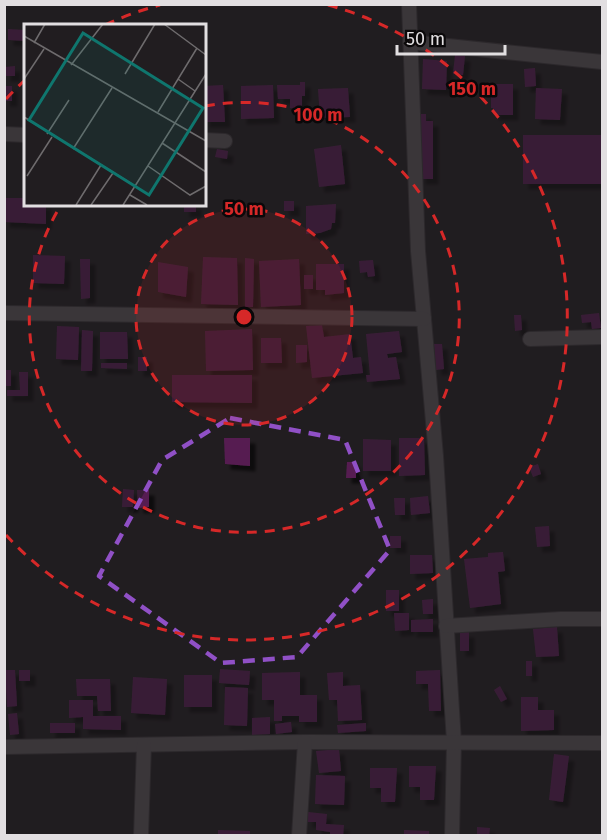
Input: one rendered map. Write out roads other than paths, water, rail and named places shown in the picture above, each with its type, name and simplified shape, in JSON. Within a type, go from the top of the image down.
[{"type":"street","points":[[409,4],[418,240],[436,456],[454,742],[452,836]]},
{"type":"street","points":[[410,42],[603,62]]},
{"type":"street","points":[[4,134],[24,135]]},
{"type":"street","points":[[206,140],[225,141]]},
{"type":"street","points":[[4,313],[424,319]]},
{"type":"street","points":[[530,339],[603,337]]},
{"type":"street","points":[[446,626],[561,619],[603,619]]},
{"type":"street","points":[[299,836],[305,742]]},
{"type":"street","points":[[4,747],[305,742],[603,743]]},
{"type":"street","points":[[141,836],[144,745]]}]
